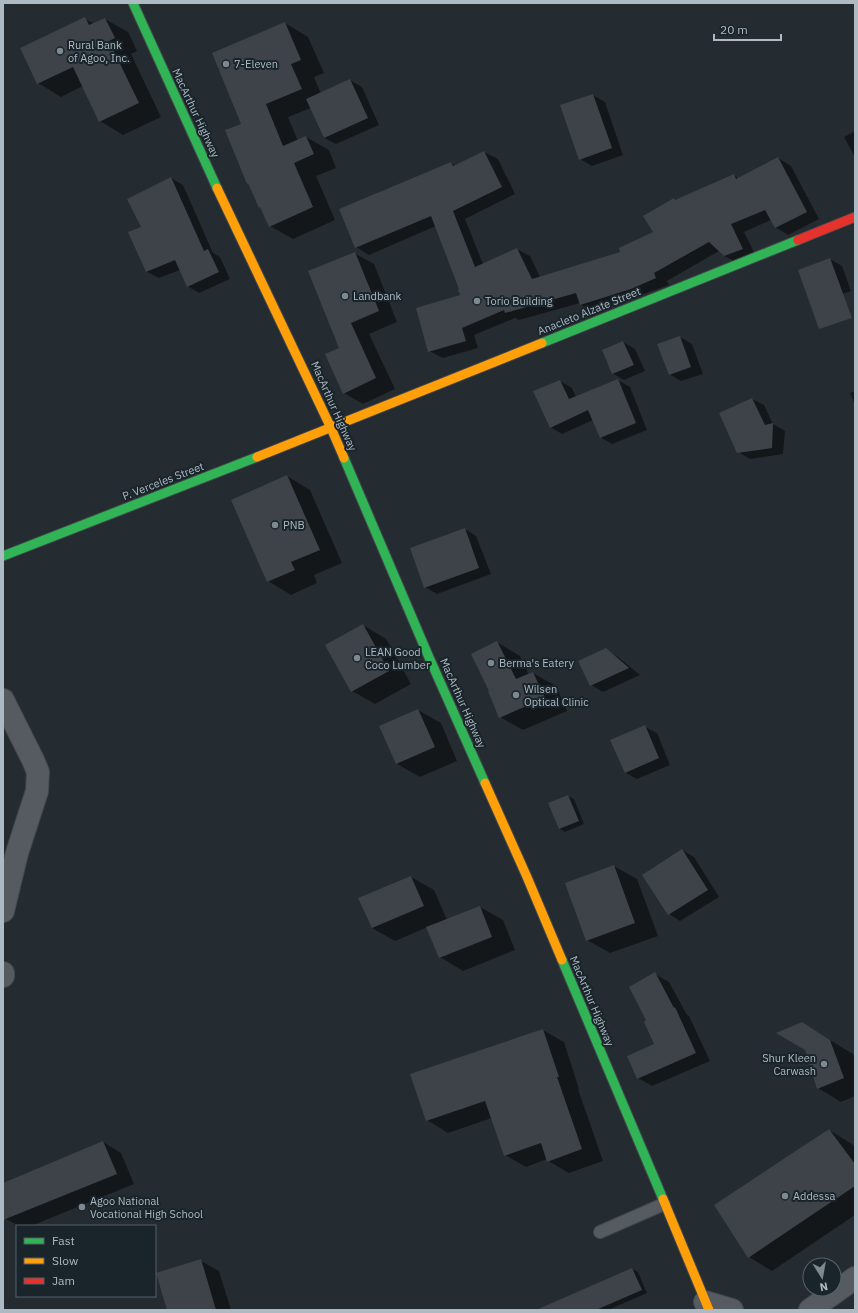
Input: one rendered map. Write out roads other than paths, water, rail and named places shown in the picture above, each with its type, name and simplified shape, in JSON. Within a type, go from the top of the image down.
[{"type":"main road","name":"MacArthur Highway","points":[[133,3],[194,137],[331,428],[425,648],[527,877],[707,1306]]},
{"type":"main road","name":"Anacleto Alzate Street","points":[[331,428],[855,217]]},
{"type":"main road","name":"P. Verceles Street","points":[[3,556],[331,428]]},
{"type":"street","points":[[3,700],[38,772],[37,791],[17,853],[3,911]]},
{"type":"street","points":[[810,1310],[855,1278]]},
{"type":"street","points":[[707,1306],[732,1310]]},
{"type":"lane","points":[[600,1232],[664,1204]]},
{"type":"place","name":"Rural Bank of Agoo, Inc.","points":[[60,51]]},
{"type":"place","name":"7-Eleven","points":[[226,64]]},
{"type":"place","name":"Landbank","points":[[345,296]]},
{"type":"place","name":"Torio Building","points":[[477,301]]},
{"type":"place","name":"PNB","points":[[275,525]]},
{"type":"place","name":"LEAN Good Coco Lumber","points":[[357,658]]},
{"type":"place","name":"Berma's Eatery","points":[[491,663]]},
{"type":"place","name":"Wilsen Optical Clinic","points":[[516,695]]},
{"type":"place","name":"Shur Kleen Carwash","points":[[824,1064]]},
{"type":"place","name":"Addessa","points":[[785,1196]]},
{"type":"place","name":"Agoo National Vocational High School","points":[[82,1207]]}]
